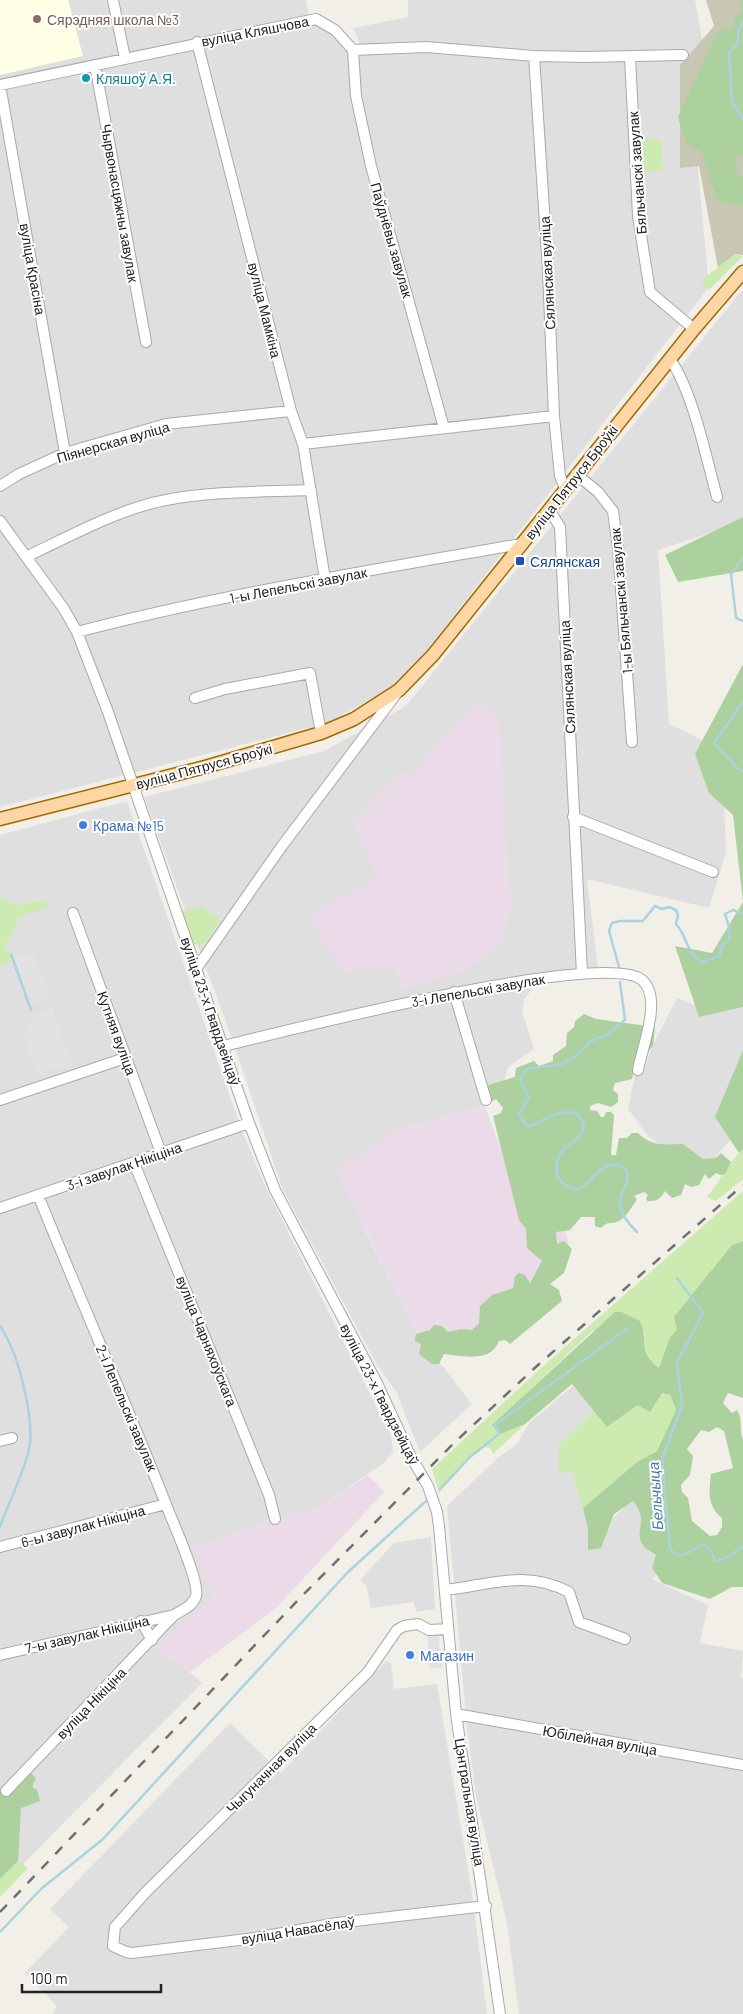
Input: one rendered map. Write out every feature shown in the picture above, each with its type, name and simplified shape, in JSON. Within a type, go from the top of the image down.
[{"type":"main road","name":"вуліца Пятруся Броўкі","points":[[0,820],[133,786],[321,734],[354,719],[399,690],[433,655],[576,474],[743,272]]},
{"type":"street","points":[[113,0],[125,58]]},
{"type":"street","name":"вуліца Кляшчова","points":[[0,85],[197,42],[316,19],[336,30],[353,50]]},
{"type":"street","name":"вуліца Мамкіна","points":[[197,42],[291,410],[303,444],[325,579]]},
{"type":"street","points":[[353,50],[426,47],[534,56],[683,55]]},
{"type":"street","name":"Паўднёвы завулак","points":[[353,50],[356,96],[371,166],[444,428]]},
{"type":"street","name":"Сялянская вуліца","points":[[534,56],[548,270],[554,416],[560,476],[565,488]]},
{"type":"street","name":"Бяльчанскі завулак","points":[[630,56],[638,216],[650,292],[694,329]]},
{"type":"street","name":"Чырвонасцяжны завулак","points":[[95,65],[146,342]]},
{"type":"street","name":"вуліца Красіна","points":[[0,85],[65,453]]},
{"type":"street","points":[[670,359],[676,368],[692,410],[717,496]]},
{"type":"street","name":"Піянерская вуліца","points":[[0,486],[19,474],[65,453],[166,424],[291,410]]},
{"type":"street","points":[[303,444],[554,416]]},
{"type":"street","name":"1-ы Бяльчанскі завулак","points":[[576,474],[598,492],[613,511],[618,548],[632,742]]},
{"type":"street","points":[[28,556],[99,522],[164,500],[196,496],[311,490]]},
{"type":"street","name":"Сялянская вуліца","points":[[549,509],[560,527],[582,974]]},
{"type":"street","name":"вуліца 23-х Гвардзейцаў","points":[[0,521],[28,556],[64,609],[77,632],[108,712],[249,1123],[275,1190],[377,1383],[410,1455],[433,1499],[439,1526],[445,1590]]},
{"type":"street","name":"1-ы Лепельскі завулак","points":[[77,632],[133,618],[325,579],[522,544]]},
{"type":"street","points":[[195,698],[225,689],[310,673],[321,734]]},
{"type":"street","name":"вуліца Пятруся Броўкі","points":[[196,969],[282,846],[399,690]]},
{"type":"street","points":[[573,818],[714,872]]},
{"type":"street","name":"Кутняя вуліца","points":[[73,913],[161,1153]]},
{"type":"street","name":"3-і Лепельскі завулак","points":[[223,1046],[454,992],[582,974],[628,974],[642,980],[648,988],[652,1006],[638,1070]]},
{"type":"street","points":[[454,992],[486,1100]]},
{"type":"street","points":[[0,1100],[125,1058]]},
{"type":"street","name":"3-і завулак Нікіціна","points":[[0,1208],[249,1123]]},
{"type":"street","name":"вуліца Чарняхоўскага","points":[[134,1163],[268,1494],[275,1520]]},
{"type":"street","name":"2-і Лепельскі завулак","points":[[38,1195],[76,1289],[130,1410],[196,1588],[196,1596],[190,1606],[174,1615]]},
{"type":"street","points":[[0,1441],[12,1438]]},
{"type":"street","name":"6-ы завулак Нікіціна","points":[[0,1547],[166,1504]]},
{"type":"street","points":[[445,1590],[512,1578],[545,1581],[569,1592],[579,1622],[625,1639]]},
{"type":"street","name":"Цэнтральная вуліца","points":[[445,1590],[456,1714],[486,1906],[500,2014]]},
{"type":"street","name":"7-ы завулак Нікіціна","points":[[0,1655],[141,1621],[174,1615]]},
{"type":"street","name":"вуліца Нікіціна","points":[[6,1791],[174,1615]]},
{"type":"street","points":[[141,1621],[152,1640]]},
{"type":"street","name":"Чыгуначная вуліца","points":[[113,1946],[115,1926],[368,1672],[397,1630],[404,1626],[418,1624],[429,1630],[448,1630]]},
{"type":"street","name":"Юбілейная вуліца","points":[[456,1714],[743,1765]]},
{"type":"street","name":"вуліца Навасёлаў","points":[[113,1946],[126,1952],[132,1952],[255,1938],[337,1923],[486,1906]]},
{"type":"shaded area","points":[[0,0],[306,0],[311,24],[333,35],[346,47],[360,45],[354,28],[408,17],[408,0],[695,0],[706,61],[688,65],[709,287],[428,649],[390,689],[327,723],[0,807]]},
{"type":"shaded area","name":"Сярэдняя школа №3","points":[[0,0],[68,0],[83,56],[0,75]]},
{"type":"shaded area","points":[[706,0],[743,0],[743,255],[735,254],[718,268],[699,166],[680,168],[680,65],[714,26]]},
{"type":"shaded area","points":[[743,289],[743,522],[658,550],[669,724],[722,749],[726,852],[709,908],[587,879],[598,967],[542,975],[524,1000],[522,1011],[534,1049],[508,1067],[502,1089],[485,1106],[396,1130],[366,1232],[418,1335],[472,1404],[420,1452],[397,1393],[376,1363],[283,1190],[231,1036],[144,797],[324,751],[406,706]]},
{"type":"shaded area","points":[[475,705],[487,705],[498,714],[511,907],[503,939],[480,961],[461,972],[402,990],[393,966],[378,971],[366,968],[344,973],[309,918],[328,904],[378,879],[353,823],[403,771],[410,776]]},
{"type":"shaded area","points":[[127,801],[242,1131],[265,1186],[391,1436],[393,1452],[385,1462],[320,1507],[295,1517],[284,1515],[195,1548],[213,1599],[154,1647],[166,1659],[178,1662],[202,1683],[22,1865],[0,1837],[0,966],[11,961],[6,945],[19,917],[45,900],[16,905],[0,898],[0,835]]},
{"type":"shaded area","points":[[33,952],[50,997],[31,1004],[14,959]]},
{"type":"shaded area","points":[[743,996],[743,1124],[705,1170],[649,1137],[628,1109],[636,1070],[644,1072],[650,1051],[677,998],[708,1011]]},
{"type":"shaded area","points":[[52,1008],[72,1062],[38,1075],[22,1035],[34,1014]]},
{"type":"shaded area","points":[[485,1106],[532,1232],[562,1219],[567,1235],[570,1257],[457,1345],[418,1335],[336,1170],[396,1130]]},
{"type":"shaded area","points":[[573,1386],[603,1417],[607,1525],[636,1495],[670,1560],[652,1579],[708,1605],[700,1643],[743,1651],[741,1678],[743,1678],[743,2014],[519,2014],[507,1923],[476,1796],[467,1727],[447,1506],[499,1457],[517,1444],[529,1423]]},
{"type":"shaded area","points":[[368,1475],[384,1492],[276,1608],[190,1672],[178,1662],[166,1659],[154,1647],[213,1599],[194,1548],[284,1515],[295,1517],[320,1507]]},
{"type":"shaded area","points":[[431,1537],[435,1609],[416,1612],[414,1602],[371,1608],[366,1585],[360,1580],[394,1543]]},
{"type":"shaded area","points":[[438,1631],[442,1668],[430,1669],[427,1632]]},
{"type":"shaded area","points":[[386,1661],[391,1663],[394,1689],[437,1684],[473,1900],[487,2014],[53,2014],[57,2006],[25,1973],[69,1927],[50,1909],[230,1723],[281,1773]]},
{"type":"green space","points":[[740,0],[743,0],[743,155],[734,157],[738,177],[743,176],[743,206],[720,202],[710,181],[702,152],[686,143],[678,117],[717,32],[734,27],[735,16],[741,13]]},
{"type":"green space","points":[[642,139],[657,139],[661,141],[663,170],[644,172]]},
{"type":"green space","points":[[735,254],[743,256],[709,290],[700,281]]},
{"type":"green space","points":[[743,517],[743,571],[678,582],[665,555]]},
{"type":"green space","points":[[743,664],[743,902],[733,815],[709,793],[695,754]]},
{"type":"green space","points":[[0,897],[16,905],[45,900],[48,907],[19,917],[6,945],[11,961],[0,966]]},
{"type":"green space","points":[[743,902],[743,1007],[699,1017],[675,946],[712,953]]},
{"type":"green space","points":[[201,906],[221,920],[207,941],[199,946],[193,943],[182,911]]},
{"type":"green space","points":[[584,1014],[596,1019],[655,1027],[653,1046],[635,1065],[632,1079],[615,1083],[613,1090],[618,1094],[618,1102],[611,1107],[598,1103],[590,1106],[590,1110],[597,1111],[601,1117],[604,1117],[606,1112],[611,1112],[614,1115],[611,1155],[616,1155],[619,1138],[627,1138],[632,1133],[638,1133],[653,1142],[683,1144],[703,1159],[716,1158],[721,1153],[731,1162],[725,1174],[720,1175],[716,1173],[709,1179],[705,1174],[699,1185],[691,1187],[685,1184],[681,1195],[672,1198],[665,1191],[658,1199],[653,1201],[647,1201],[648,1195],[644,1192],[634,1196],[637,1200],[618,1222],[608,1223],[600,1228],[595,1226],[595,1217],[581,1217],[570,1230],[556,1232],[557,1244],[564,1241],[572,1249],[564,1273],[550,1284],[559,1290],[562,1301],[510,1344],[505,1340],[499,1341],[490,1353],[483,1355],[468,1357],[444,1354],[439,1364],[432,1364],[419,1354],[421,1344],[415,1341],[416,1334],[430,1330],[434,1325],[442,1326],[448,1332],[461,1329],[472,1330],[479,1323],[480,1306],[492,1295],[513,1288],[515,1276],[519,1273],[525,1275],[530,1283],[542,1261],[527,1248],[526,1229],[519,1220],[493,1116],[501,1113],[503,1108],[496,1099],[491,1102],[487,1100],[485,1086],[515,1077],[516,1068],[534,1061],[539,1066],[553,1061],[553,1055],[566,1046],[567,1033],[574,1027],[575,1021]]},
{"type":"green space","points":[[743,1050],[743,1150],[739,1153],[715,1117]]},
{"type":"green space","points":[[743,1150],[743,1179],[716,1201],[707,1197],[733,1160]]},
{"type":"green space","points":[[743,1191],[743,1241],[732,1245],[677,1330],[670,1337],[659,1368],[646,1352],[644,1344],[645,1333],[592,1331],[493,1425],[501,1434],[525,1424],[493,1454],[490,1448],[485,1447],[471,1457],[439,1493],[432,1469],[541,1368]]},
{"type":"green space","points":[[743,1241],[743,1398],[728,1393],[723,1403],[732,1413],[737,1410],[739,1413],[743,1441],[743,1587],[732,1587],[710,1599],[662,1583],[652,1568],[656,1555],[644,1546],[640,1540],[640,1514],[633,1501],[614,1514],[601,1548],[588,1550],[588,1529],[583,1508],[637,1462],[657,1451],[676,1410],[670,1395],[662,1393],[650,1412],[638,1405],[607,1427],[572,1384],[525,1424],[501,1434],[492,1425],[615,1312],[621,1312],[640,1321],[647,1355],[659,1368],[670,1337],[677,1330],[674,1317],[732,1245]],"holes":[[[717,1427],[724,1431],[733,1468],[711,1474],[711,1504],[722,1518],[722,1527],[717,1535],[710,1536],[692,1521],[688,1498],[682,1492],[681,1485],[690,1475],[693,1456],[687,1449],[701,1430],[709,1432]]]},
{"type":"green space","points":[[662,1392],[670,1395],[676,1410],[657,1451],[637,1462],[583,1508],[572,1471],[559,1473],[558,1446],[594,1411],[607,1427],[638,1405]]},
{"type":"green space","points":[[29,1772],[36,1778],[32,1787],[37,1790],[40,1801],[21,1808],[18,1861],[0,1879],[0,1790],[14,1776]]},
{"type":"green space","points":[[18,1861],[28,1868],[0,1897],[0,1879]]},
{"type":"waterway","name":"Бельчыца","points":[[743,22],[738,30],[738,43],[729,52],[732,102],[743,119]]},
{"type":"waterway","name":"Бельчыца","points":[[743,558],[731,574],[736,618],[743,621]]},
{"type":"waterway","name":"Бельчыца","points":[[743,702],[714,743],[740,771],[743,771]]},
{"type":"waterway","name":"Бельчыца","points":[[619,967],[609,931],[612,923],[643,921],[655,906],[662,909],[669,907],[676,910],[678,915],[676,924],[693,955],[702,962],[719,956],[723,945],[729,940],[730,930],[725,914],[733,910],[743,914]]},
{"type":"waterway","points":[[11,954],[31,1010]]},
{"type":"waterway","name":"Бельчыца","points":[[620,982],[625,1020],[606,1035],[591,1041],[581,1052],[563,1064],[526,1069],[520,1080],[529,1098],[519,1114],[526,1125],[531,1126],[556,1114],[569,1112],[575,1113],[580,1117],[584,1126],[581,1134],[563,1150],[558,1159],[556,1169],[559,1179],[562,1183],[575,1189],[582,1187],[607,1166],[615,1165],[625,1169],[628,1176],[620,1201],[621,1209],[626,1219],[637,1232]]},
{"type":"waterway","name":"Бельчыца","points":[[677,1278],[703,1313],[677,1363],[682,1406],[662,1459],[670,1548],[674,1553],[682,1555],[704,1544],[712,1552],[715,1561],[729,1557],[743,1547]]},
{"type":"waterway","points":[[0,1326],[13,1351],[23,1383],[27,1399],[30,1431],[30,1444],[25,1462],[0,1527]]},
{"type":"waterway","points":[[440,1489],[470,1457],[499,1434],[495,1425],[628,1328]]},
{"type":"waterway","points":[[0,1932],[41,1889],[103,1839],[347,1573],[426,1501]]},
{"type":"railway","points":[[0,1912],[299,1599],[455,1442],[538,1365],[743,1185]]},
{"type":"place","name":"Сярэдняя школа №3","points":[[37,19]]},
{"type":"place","name":"Кляшоў А.Я.","points":[[86,78]]},
{"type":"place","name":"Сялянская","points":[[520,561]]},
{"type":"place","name":"Крама №15","points":[[83,825]]},
{"type":"place","name":"Магазин","points":[[410,1655]]}]
